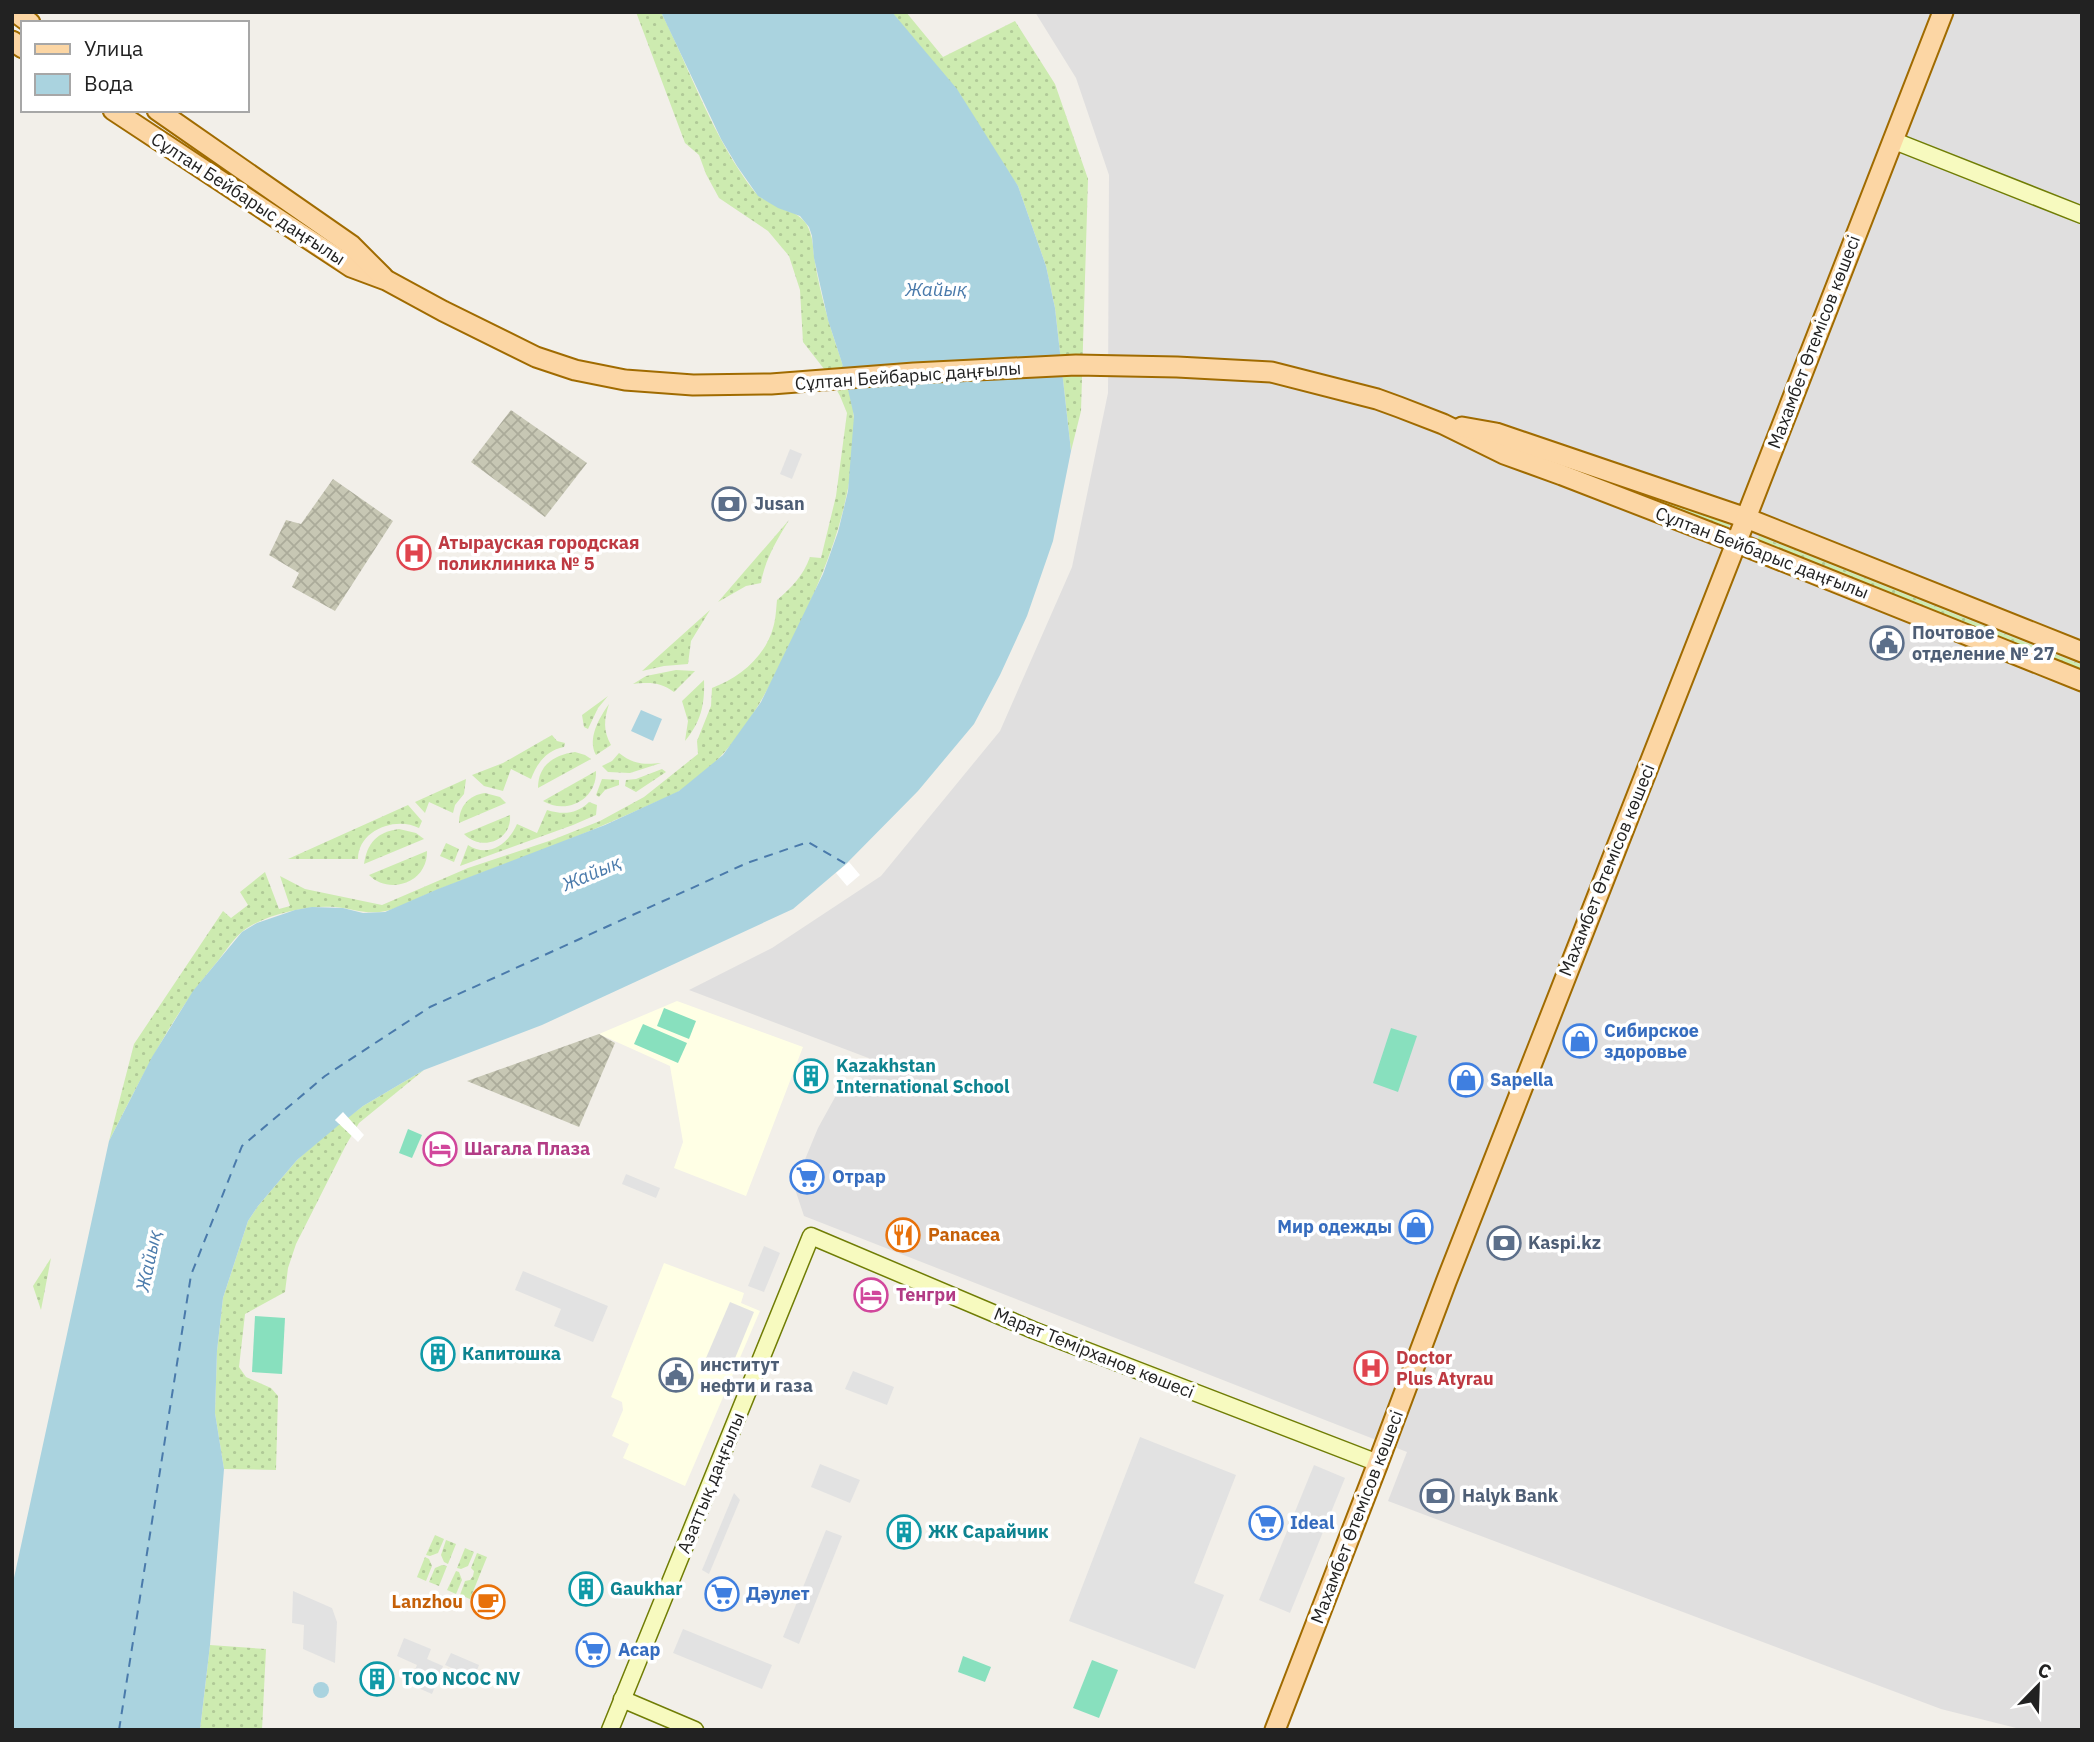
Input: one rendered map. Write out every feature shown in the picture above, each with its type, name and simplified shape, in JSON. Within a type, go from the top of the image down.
[{"type":"main road","name":"Махамбет Өтемісов көшесі","points":[[1275,1730],[1446,1282],[1943,12]]},
{"type":"main road","name":"Сұлтан Бейбарыс даңғылы","points":[[116,112],[351,267],[386,280],[536,357],[575,370],[625,380],[693,385],[771,384],[914,373],[1076,366],[1177,367],[1271,372],[1377,399],[1443,424],[1504,454],[1735,542],[2082,681]]},
{"type":"main road","name":"Сұлтан Бейбарыс даңғылы","points":[[160,112],[351,245],[386,280]]},
{"type":"main road","name":"Сұлтан Бейбарыс даңғылы","points":[[1443,424],[1496,433],[1746,518],[2082,652]]},
{"type":"street","points":[[1892,140],[2082,215]]},
{"type":"street","name":"Марат Темірханов көшесі","points":[[811,1236],[1033,1330],[1378,1463]]},
{"type":"street","name":"Азаттық даңғылы","points":[[610,1730],[811,1236]]},
{"type":"street","points":[[622,1699],[695,1730]]},
{"type":"shaded area","points":[[1035,12],[2082,12],[2082,1730],[2024,1730],[1941,1709],[1388,1501],[1407,1452],[804,1216],[794,1186],[818,1128],[839,1090],[879,1062],[689,990],[772,948],[881,876],[1000,731],[1072,567],[1108,393],[1109,175],[1076,78]]},
{"type":"shaded area","points":[[511,410],[587,463],[545,517],[471,462]]},
{"type":"shaded area","points":[[790,449],[802,454],[792,479],[780,474]]},
{"type":"shaded area","points":[[333,479],[393,521],[335,611],[292,587],[299,573],[269,555],[286,520],[301,524]]},
{"type":"shaded area","points":[[677,1001],[803,1047],[746,1196],[674,1168],[683,1142],[670,1066],[599,1034]]},
{"type":"shaded area","points":[[599,1034],[615,1043],[579,1127],[467,1081]]},
{"type":"shaded area","points":[[626,1174],[660,1188],[656,1198],[622,1184]]},
{"type":"shaded area","points":[[764,1246],[780,1253],[764,1292],[748,1286]]},
{"type":"shaded area","points":[[664,1263],[744,1293],[741,1303],[760,1311],[685,1486],[623,1458],[629,1444],[612,1436],[623,1410],[622,1402],[611,1397]]},
{"type":"shaded area","points":[[523,1271],[608,1306],[593,1342],[554,1326],[561,1309],[515,1290]]},
{"type":"shaded area","points":[[730,1302],[754,1312],[731,1368],[706,1358]]},
{"type":"shaded area","points":[[853,1371],[894,1387],[887,1405],[845,1389]]},
{"type":"shaded area","points":[[1140,1437],[1236,1475],[1194,1583],[1224,1595],[1195,1669],[1069,1621]]},
{"type":"shaded area","points":[[820,1464],[860,1480],[850,1503],[811,1487]]},
{"type":"shaded area","points":[[1314,1465],[1345,1478],[1290,1613],[1259,1600]]},
{"type":"shaded area","points":[[734,1493],[740,1500],[709,1574],[702,1570]]},
{"type":"shaded area","points":[[826,1530],[842,1536],[799,1644],[783,1637]]},
{"type":"shaded area","points":[[293,1591],[332,1608],[337,1622],[335,1663],[303,1649],[304,1625],[292,1623]]},
{"type":"shaded area","points":[[683,1629],[772,1665],[762,1689],[673,1653]]},
{"type":"shaded area","points":[[404,1638],[431,1649],[427,1659],[443,1666],[432,1694],[409,1684],[417,1665],[397,1656]]},
{"type":"shaded area","points":[[451,1653],[479,1665],[474,1678],[445,1665]]},
{"type":"green space","points":[[636,12],[661,12],[714,127],[739,171],[761,197],[801,218],[811,235],[820,288],[848,382],[854,420],[850,479],[844,507],[826,563],[804,617],[770,685],[746,724],[717,760],[677,792],[573,838],[390,910],[372,912],[331,907],[305,908],[278,914],[243,931],[185,1004],[145,1071],[109,1141],[134,1044],[223,911],[231,918],[248,905],[240,892],[265,872],[279,909],[290,906],[280,876],[305,889],[382,905],[468,868],[600,821],[644,797],[698,754],[697,741],[711,706],[712,688],[741,672],[757,657],[773,628],[777,600],[796,581],[810,557],[821,558],[836,496],[847,413],[828,374],[803,342],[800,290],[789,256],[768,231],[719,198],[699,155],[685,143]]},
{"type":"green space","points":[[892,12],[906,12],[943,57],[1015,21],[1055,84],[1088,179],[1081,411],[1071,451],[1055,308],[1046,266],[1018,186]]},
{"type":"green space","points":[[1571,464],[1730,523],[1727,532],[1568,473]]},
{"type":"green space","points":[[789,520],[768,558],[761,583],[746,586],[718,602]]},
{"type":"green space","points":[[1759,536],[2082,665],[2082,675],[1755,545]]},
{"type":"green space","points":[[710,610],[691,641],[688,664],[642,671]]},
{"type":"green space","points":[[676,670],[695,671],[674,692],[655,683],[633,684],[646,676]]},
{"type":"green space","points":[[704,680],[701,712],[685,741],[688,721],[682,701]]},
{"type":"green space","points":[[608,696],[598,708],[588,729],[584,727],[582,715]]},
{"type":"green space","points":[[609,704],[605,725],[611,745],[596,755],[594,736],[598,722]]},
{"type":"green space","points":[[552,735],[557,741],[565,743],[564,747],[543,758],[531,779],[511,769],[503,791],[484,786],[472,775],[503,763]]},
{"type":"green space","points":[[575,752],[591,759],[538,788],[541,773],[549,762]]},
{"type":"green space","points":[[619,753],[638,763],[661,763],[630,773],[608,772],[602,766],[612,761]]},
{"type":"green space","points":[[662,769],[666,772],[636,792],[625,786],[626,780]]},
{"type":"green space","points":[[596,771],[591,790],[578,802],[561,806],[543,801]]},
{"type":"green space","points":[[466,779],[464,794],[455,805],[453,813],[429,802],[425,813],[415,802]]},
{"type":"green space","points":[[602,779],[619,780],[619,785],[605,790],[599,797],[596,795]]},
{"type":"green space","points":[[485,793],[500,797],[506,803],[459,823],[466,802]]},
{"type":"green space","points":[[589,802],[597,805],[596,815],[460,866],[468,845],[476,849],[491,850],[504,843],[517,824],[537,833],[547,810],[570,812]]},
{"type":"green space","points":[[408,805],[422,821],[419,828],[400,824],[380,828],[364,840],[358,859],[288,859]]},
{"type":"green space","points":[[510,815],[506,831],[495,841],[479,842],[464,834]]},
{"type":"green space","points":[[399,829],[416,833],[424,839],[364,864],[374,840]]},
{"type":"green space","points":[[446,843],[459,849],[454,862],[440,856]]},
{"type":"green space","points":[[427,851],[423,868],[405,883],[390,885],[369,875]]},
{"type":"green space","points":[[664,1008],[696,1021],[689,1039],[657,1026]]},
{"type":"green space","points":[[643,1024],[687,1043],[678,1063],[634,1044]]},
{"type":"green space","points":[[1391,1028],[1417,1036],[1398,1092],[1373,1083]]},
{"type":"green space","points":[[424,1070],[359,1123],[296,1244],[288,1268],[285,1292],[245,1314],[239,1367],[246,1377],[271,1388],[278,1396],[276,1470],[224,1469],[215,1413],[217,1351],[223,1298],[248,1221],[297,1160],[321,1138],[363,1106]]},
{"type":"green space","points":[[408,1129],[422,1135],[412,1158],[399,1153]]},
{"type":"green space","points":[[51,1258],[41,1310],[33,1286]]},
{"type":"green space","points":[[255,1316],[285,1318],[282,1374],[252,1372]]},
{"type":"green space","points":[[435,1535],[444,1539],[438,1553],[426,1555]]},
{"type":"green space","points":[[446,1540],[456,1544],[448,1564],[441,1555]]},
{"type":"green space","points":[[465,1548],[474,1552],[468,1566],[457,1568]]},
{"type":"green space","points":[[477,1553],[487,1557],[470,1599],[460,1595],[465,1581],[473,1576],[474,1571],[471,1568]]},
{"type":"green space","points":[[425,1557],[432,1566],[426,1581],[417,1577]]},
{"type":"green space","points":[[447,1566],[439,1586],[429,1582],[435,1568]]},
{"type":"green space","points":[[456,1571],[462,1580],[456,1594],[447,1590]]},
{"type":"green space","points":[[210,1645],[266,1649],[262,1730],[200,1730]]},
{"type":"green space","points":[[963,1656],[991,1667],[985,1682],[958,1672]]},
{"type":"green space","points":[[1092,1660],[1118,1670],[1099,1718],[1073,1708]]},
{"type":"water","name":"Жайық","points":[[661,12],[892,12],[957,89],[1018,186],[1046,266],[1055,308],[1071,451],[1053,541],[1027,616],[974,724],[918,791],[846,864],[793,909],[542,1025],[424,1070],[363,1106],[348,1118],[335,1120],[340,1124],[297,1160],[248,1221],[223,1298],[217,1351],[215,1413],[224,1469],[210,1645],[200,1730],[12,1730],[12,1587],[109,1141],[152,1057],[193,991],[242,932],[257,923],[312,907],[343,908],[363,913],[385,912],[605,825],[679,791],[723,755],[761,702],[823,574],[838,532],[848,491],[854,416],[842,363],[828,320],[814,258],[812,236],[800,216],[778,208],[758,196],[737,166],[721,139]]},
{"type":"water","points":[[641,710],[662,719],[653,741],[631,731]]},
{"type":"water","points":[[318,1682],[324,1682],[329,1690],[327,1696],[318,1698],[313,1693],[313,1687]]},
{"type":"pier","points":[[849,862],[860,875],[847,886],[836,873]]},
{"type":"pier","points":[[343,1112],[364,1135],[358,1142],[335,1120]]},
{"type":"ferry route","points":[[119,1730],[191,1275],[242,1146],[325,1076],[430,1007],[747,863],[808,842],[846,864]]},
{"type":"place","name":"Jusan","points":[[729,504]]},
{"type":"place","name":"Атырауская городская поликлиника № 5","points":[[414,553]]},
{"type":"place","name":"Почтовое отделение № 27","points":[[1887,643]]},
{"type":"place","name":"Сибирское здоровье","points":[[1580,1041]]},
{"type":"place","name":"Kazakhstan International School","points":[[811,1076]]},
{"type":"place","name":"Sapella","points":[[1466,1080]]},
{"type":"place","name":"Шагала Плаза","points":[[440,1149]]},
{"type":"place","name":"Отрар","points":[[807,1177]]},
{"type":"place","name":"Мир одежды","points":[[1416,1227]]},
{"type":"place","name":"Panacea","points":[[903,1235]]},
{"type":"place","name":"Kaspi.kz","points":[[1504,1243]]},
{"type":"place","name":"Тенгри","points":[[871,1295]]},
{"type":"place","name":"Капитошка","points":[[438,1354]]},
{"type":"place","name":"Doctor Plus Atyrau","points":[[1371,1368]]},
{"type":"place","name":"институт нефти и газа","points":[[676,1375]]},
{"type":"place","name":"Halyk Bank","points":[[1437,1496]]},
{"type":"place","name":"Ideal","points":[[1266,1523]]},
{"type":"place","name":"ЖК Сарайчик","points":[[904,1532]]},
{"type":"place","name":"Gaukhar","points":[[586,1589]]},
{"type":"place","name":"Дәулет","points":[[722,1594]]},
{"type":"place","name":"Lanzhou","points":[[488,1602]]},
{"type":"place","name":"Асар","points":[[593,1650]]},
{"type":"place","name":"ТОО NCOC NV","points":[[377,1679]]}]
